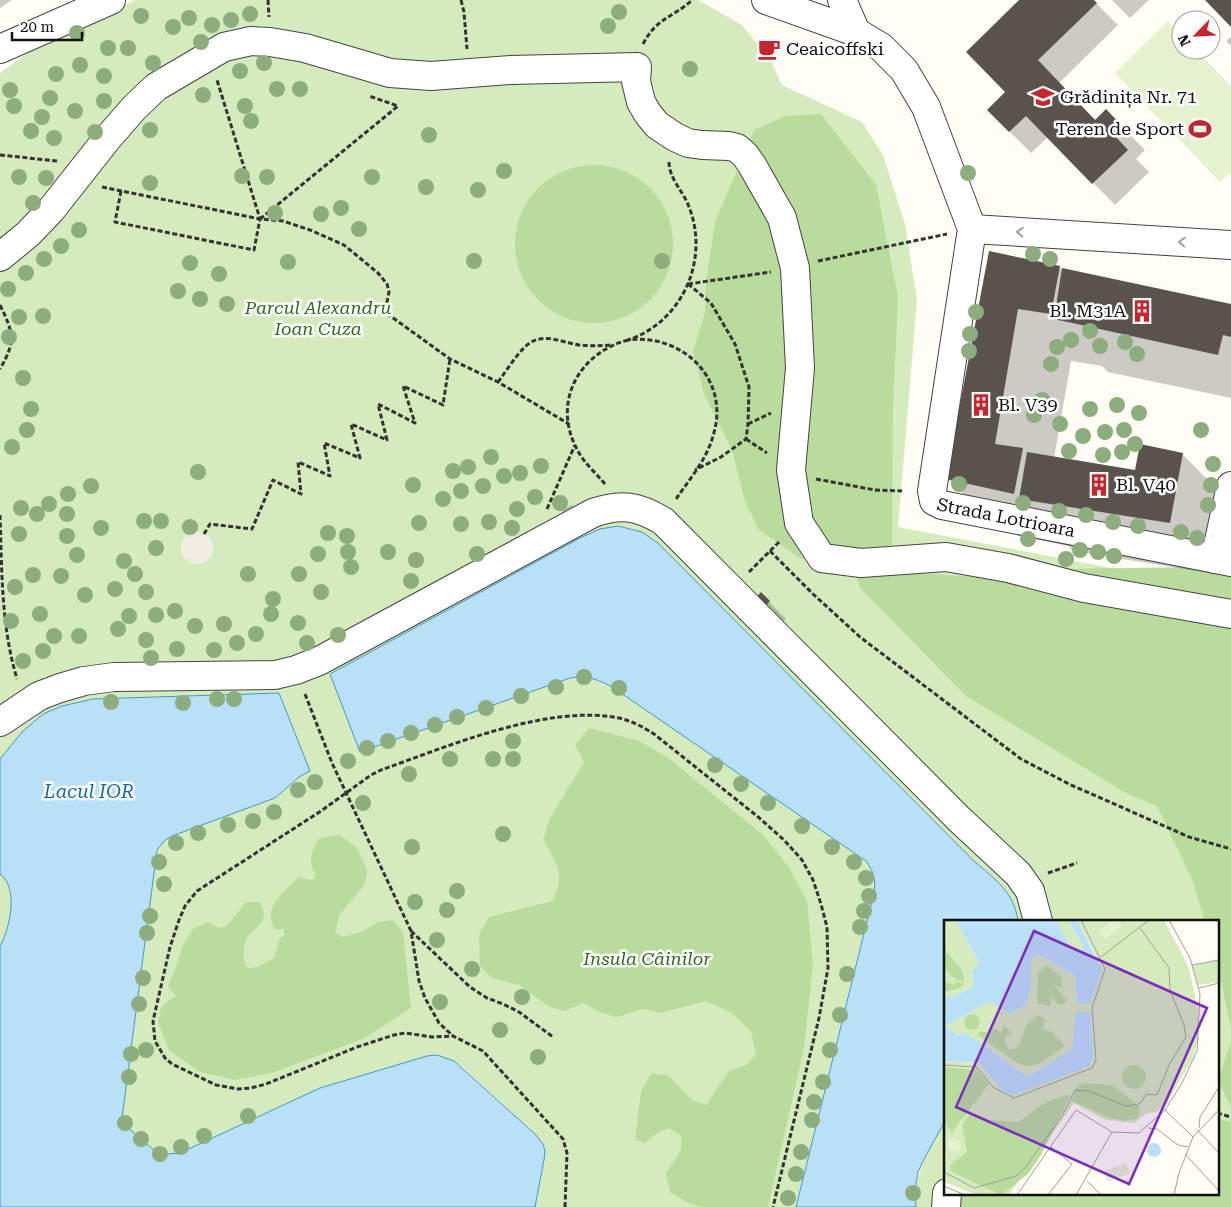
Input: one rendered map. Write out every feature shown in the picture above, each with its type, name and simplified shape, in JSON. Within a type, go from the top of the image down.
[{"type":"street","points":[[0,50],[111,0]]},
{"type":"street","name":"Strada Lotrioara","points":[[766,0],[856,32],[881,47],[904,70],[926,107],[972,229],[932,491],[934,501],[942,505],[1223,560]]},
{"type":"street","points":[[842,0],[856,32]]},
{"type":"street","points":[[0,257],[28,234],[51,210],[134,108],[156,87],[224,47],[251,41],[270,42],[305,48],[390,74],[431,76],[511,70],[637,67],[638,88],[645,108],[658,125],[674,138],[695,144],[738,148],[745,155],[782,218],[795,268],[800,368],[791,470],[799,523],[822,558],[861,563],[946,557],[1008,568],[1084,588],[1231,614]]},
{"type":"street","points":[[972,229],[1231,245]]},
{"type":"street","points":[[1223,560],[1231,486]]},
{"type":"street","points":[[0,722],[27,703],[60,688],[84,682],[114,677],[275,675],[296,670],[319,661],[593,513],[614,506],[638,509],[662,521],[958,819],[1024,881],[1034,902],[1038,920]]},
{"type":"street","points":[[946,1207],[947,1194]]},
{"type":"path","points":[[268,0],[269,19]]},
{"type":"path","points":[[461,0],[464,12],[468,72]]},
{"type":"path","points":[[637,67],[640,53],[649,34],[664,18],[684,7],[692,0]]},
{"type":"path","points":[[121,191],[115,222],[254,250],[260,219],[216,77]]},
{"type":"path","points":[[260,219],[398,106],[363,94]]},
{"type":"path","points":[[598,475],[581,457],[568,424],[570,396],[578,376],[591,360],[602,351],[647,331],[664,318],[678,302],[688,284],[694,264],[696,235],[690,208],[668,163],[674,138]]},
{"type":"path","points":[[0,155],[88,165],[107,180],[100,187],[260,219],[283,221],[310,230],[344,245],[378,273],[387,284],[389,292],[386,307],[389,315],[450,359],[498,382],[568,424]]},
{"type":"path","points":[[688,284],[795,268],[814,262],[972,229]]},
{"type":"path","points":[[688,284],[711,303],[735,344],[749,387],[746,438],[721,457],[694,471]]},
{"type":"path","points":[[0,305],[12,334],[12,342],[0,369]]},
{"type":"path","points":[[498,382],[527,345],[539,339],[555,339],[593,346],[615,344]]},
{"type":"path","points":[[628,340],[649,339],[676,347],[702,368],[710,383],[716,403],[716,424],[710,445],[662,521]]},
{"type":"path","points":[[204,534],[210,524],[252,529],[273,480],[302,494],[298,462],[330,476],[324,443],[360,458],[350,424],[387,440],[378,404],[415,423],[403,386],[443,405],[450,359]]},
{"type":"path","points":[[531,547],[575,444]]},
{"type":"path","points":[[809,477],[875,490],[902,491]]},
{"type":"path","points":[[0,515],[4,621],[18,684],[27,703]]},
{"type":"path","points":[[770,551],[860,637],[1021,759],[1069,784],[1189,837],[1231,849]]},
{"type":"path","points":[[296,670],[332,763],[411,931],[419,981],[432,1013],[439,1023],[453,1036],[483,1051],[563,1139],[567,1153],[565,1207]]},
{"type":"path","points":[[453,1036],[443,1038],[411,1033],[394,1035],[357,1047],[266,1084],[238,1089],[216,1085],[172,1064],[159,1050],[155,1041],[153,1021],[178,920],[185,906],[198,891],[321,811],[371,775],[478,735],[526,724],[564,717],[590,716],[619,718],[638,724],[654,734],[757,816],[784,840],[802,860],[813,880],[822,904],[827,927],[828,968],[819,1018],[773,1207]]},
{"type":"path","points":[[411,931],[470,987],[487,998],[519,1012],[553,1038]]},
{"type":"path","points":[[1218,1113],[1231,1117]]},
{"type":"green space","name":"Parcul Alexandru Ioan Cuza","points":[[135,0],[698,0],[742,25],[772,63],[782,85],[862,122],[883,155],[905,224],[917,300],[898,527],[1231,591],[1231,1207],[916,1207],[917,1184],[923,1162],[944,1123],[944,1194],[1218,1194],[1218,920],[1018,920],[1008,895],[996,881],[658,543],[638,531],[620,527],[610,527],[580,538],[330,674],[591,678],[615,689],[866,861],[874,876],[874,893],[796,1207],[535,1207],[544,1160],[535,1134],[462,1067],[450,1060],[436,1056],[427,1056],[320,1088],[180,1153],[160,1153],[127,1128],[122,1117],[157,850],[165,840],[172,836],[287,786],[310,771],[102,699],[62,706],[43,714],[22,732],[0,759],[0,73],[29,52]]},
{"type":"green space","name":"Teren de Sport","points":[[1168,21],[1171,24],[1171,60],[1206,60],[1231,86],[1231,172],[1220,182],[1115,73]]},
{"type":"green space","points":[[821,114],[876,185],[898,297],[893,409],[892,545],[801,559],[758,529],[744,498],[732,450],[704,394],[693,351],[705,313],[706,282],[715,222],[754,130],[785,116]]},
{"type":"green space","points":[[594,165],[624,171],[650,188],[667,214],[673,244],[667,274],[650,300],[624,317],[594,323],[564,317],[538,300],[521,274],[515,244],[521,214],[538,188],[564,171]]},
{"type":"green space","points":[[1198,567],[1231,573],[1231,1029],[1218,967],[1218,920],[1205,920],[1192,879],[1157,806],[1126,793],[966,696],[860,588],[855,573],[894,572],[963,576],[1061,569]]},
{"type":"green space","name":"Insula Câinilor","points":[[589,728],[639,741],[667,757],[762,834],[788,866],[807,901],[813,965],[804,1048],[768,1207],[702,1207],[690,1204],[670,1192],[666,1174],[681,1150],[681,1136],[669,1128],[657,1133],[645,1143],[635,1140],[641,1091],[652,1073],[669,1076],[692,1100],[706,1105],[729,1071],[746,1065],[756,1055],[751,1032],[732,1013],[706,1001],[660,1013],[644,1009],[616,1017],[597,1011],[584,1003],[564,1011],[550,1007],[519,985],[492,978],[480,966],[479,934],[489,917],[553,901],[559,883],[558,869],[553,856],[543,840],[550,818],[584,762],[575,745]]},
{"type":"green space","points":[[340,835],[357,848],[367,870],[365,884],[340,914],[335,932],[342,937],[362,932],[378,922],[393,920],[403,932],[411,1008],[365,1038],[272,1073],[235,1080],[200,1072],[169,1050],[158,1023],[161,1008],[176,996],[168,986],[183,945],[194,928],[208,922],[219,928],[227,926],[246,902],[260,902],[264,917],[245,942],[243,954],[245,965],[249,968],[257,967],[274,958],[280,938],[285,935],[283,929],[275,930],[271,922],[272,908],[281,895],[299,877],[310,880],[315,879],[311,859],[319,838]]},
{"type":"green space","points":[[0,874],[6,880],[9,889],[11,908],[7,929],[0,946]]},
{"type":"green space","points":[[1231,1041],[1231,1107],[1218,1081]]},
{"type":"green space","points":[[1218,1118],[1231,1122],[1231,1207],[959,1207],[960,1194],[1218,1194]]},
{"type":"shaded area","points":[[197,532],[203,533],[208,537],[212,542],[212,554],[208,559],[203,563],[197,564],[191,563],[186,559],[182,554],[181,548],[182,542],[186,537],[191,533]]},
{"type":"water","points":[[618,526],[642,532],[658,543],[975,862],[1003,887],[1013,902],[1018,920],[944,920],[944,1123],[918,1172],[915,1190],[916,1207],[796,1207],[874,893],[874,876],[866,861],[615,689],[588,678],[570,678],[360,752],[330,674],[580,538],[600,529]]},
{"type":"water","name":"Lacul IOR","points":[[279,693],[310,771],[299,777],[275,798],[172,836],[165,840],[157,850],[122,1117],[128,1128],[154,1150],[167,1154],[180,1153],[320,1088],[427,1056],[437,1055],[454,1061],[535,1134],[543,1144],[545,1151],[544,1160],[535,1207],[0,1207],[0,946],[7,929],[11,898],[6,880],[0,874],[0,759],[22,732],[43,714],[62,706],[93,699]]},
{"type":"building","points":[[1019,0],[1094,0],[1097,3],[1038,60],[1095,120],[1106,109],[1124,128],[1115,136],[1128,150],[1092,184],[1026,116],[1009,132],[987,110],[1005,92],[966,52]]},
{"type":"building","points":[[1205,0],[1231,0],[1231,27],[1221,17],[1221,10],[1215,10]]},
{"type":"building","name":"Bl. V39","points":[[989,251],[1060,266],[1051,314],[1018,309],[995,444],[1023,448],[1014,494],[946,479]]},
{"type":"building","name":"Bl. M31A","points":[[1062,268],[1231,304],[1231,337],[1223,335],[1218,355],[1054,319]]},
{"type":"building","name":"Bl. V40","points":[[1140,444],[1183,453],[1170,523],[1019,499],[1027,452],[1135,470]]},
{"type":"building","points":[[761,592],[770,601],[762,610],[753,601]]},
{"type":"place","name":"Ceaicoffski","points":[[769,49]]},
{"type":"place","name":"Grădinița Nr. 71","points":[[1043,97]]},
{"type":"place","name":"Teren de Sport","points":[[1200,129]]},
{"type":"place","name":"Bl. M31A","points":[[1142,311]]},
{"type":"place","name":"Bl. V39","points":[[981,405]]},
{"type":"place","name":"Bl. V40","points":[[1099,485]]}]
